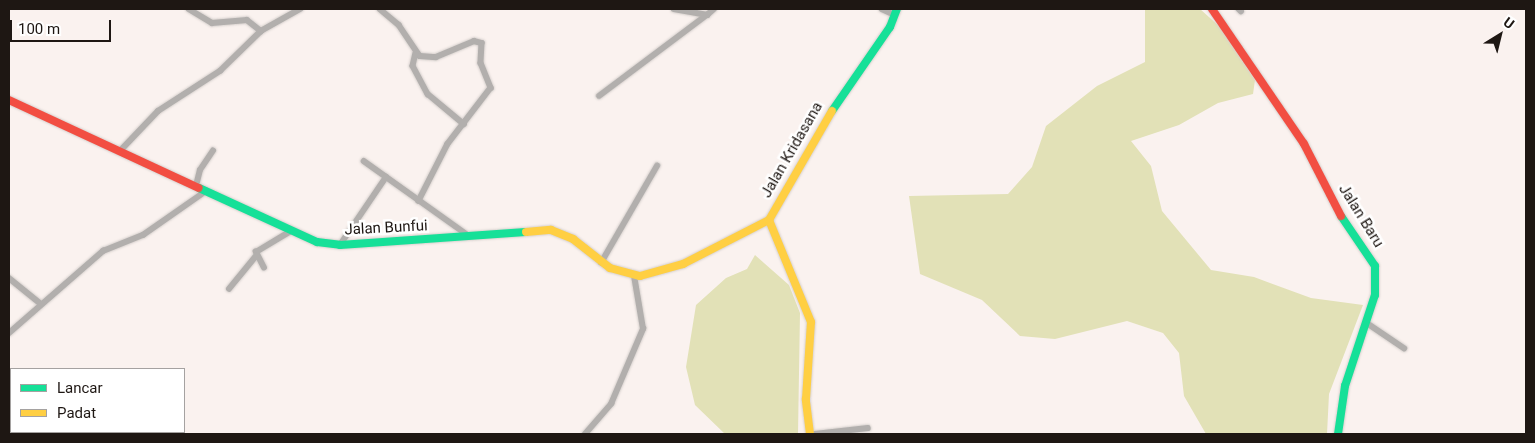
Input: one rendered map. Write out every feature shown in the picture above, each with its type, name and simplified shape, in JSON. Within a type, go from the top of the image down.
[{"type":"street","points":[[189,9],[212,23],[247,20],[261,31]]},
{"type":"street","points":[[122,149],[158,111],[220,71],[261,31],[300,9]]},
{"type":"street","points":[[380,9],[404,30],[416,53],[414,66],[428,94],[464,124]]},
{"type":"street","points":[[674,9],[708,15]]},
{"type":"street","points":[[599,96],[714,9]]},
{"type":"street","points":[[882,9],[896,12]]},
{"type":"street","name":"Jalan Baru","points":[[1212,9],[1304,144],[1343,219],[1375,266],[1376,288],[1367,323],[1345,386],[1338,434]]},
{"type":"street","name":"Jalan Kridasana","points":[[810,434],[806,399],[811,322],[772,236],[769,220],[819,129],[896,12]]},
{"type":"street","points":[[416,53],[436,57],[474,41],[482,42],[481,63],[491,88],[475,104],[464,124],[448,144],[419,201]]},
{"type":"street","name":"Jalan Bunfui","points":[[9,100],[122,149],[289,232],[340,245],[552,230],[573,239],[601,263],[634,276]]},
{"type":"street","points":[[196,186],[200,170],[213,151]]},
{"type":"street","points":[[364,160],[469,236]]},
{"type":"street","points":[[601,263],[657,166]]},
{"type":"street","points":[[340,245],[386,177]]},
{"type":"street","points":[[9,332],[40,303],[103,251],[143,234],[206,191]]},
{"type":"street","points":[[585,434],[611,404],[643,330],[634,276],[678,266],[769,220]]},
{"type":"street","points":[[228,289],[256,256],[260,248],[289,232]]},
{"type":"street","points":[[256,256],[264,268]]},
{"type":"street","points":[[9,278],[40,303]]},
{"type":"street","points":[[1367,323],[1404,348]]},
{"type":"street","points":[[816,434],[868,428]]},
{"type":"green space","points":[[1145,9],[1200,9],[1219,26],[1255,80],[1253,94],[1218,103],[1179,125],[1131,141],[1151,166],[1162,211],[1211,270],[1254,277],[1311,298],[1363,305],[1329,394],[1327,434],[1206,434],[1184,396],[1179,353],[1163,333],[1127,321],[1055,339],[1020,336],[982,300],[920,274],[909,196],[1008,194],[1032,167],[1046,126],[1097,86],[1145,62]]},
{"type":"green space","points":[[755,255],[789,285],[800,313],[798,434],[725,434],[695,405],[686,367],[696,305],[726,278],[747,269]]},
{"type":"traffic: fast","points":[[832,111],[890,27],[897,9]]},
{"type":"traffic: fast","points":[[199,188],[317,242],[340,245],[526,232]]},
{"type":"traffic: fast","points":[[1338,434],[1345,386],[1375,295],[1375,266],[1341,216]]},
{"type":"traffic: slow","points":[[810,434],[806,399],[811,322],[769,220],[832,111]]},
{"type":"traffic: slow","points":[[526,232],[551,230],[573,239],[610,268],[640,276],[683,264],[769,220]]},
{"type":"traffic: jam","points":[[1212,9],[1304,144],[1341,216]]},
{"type":"traffic: jam","points":[[9,100],[199,188]]}]
